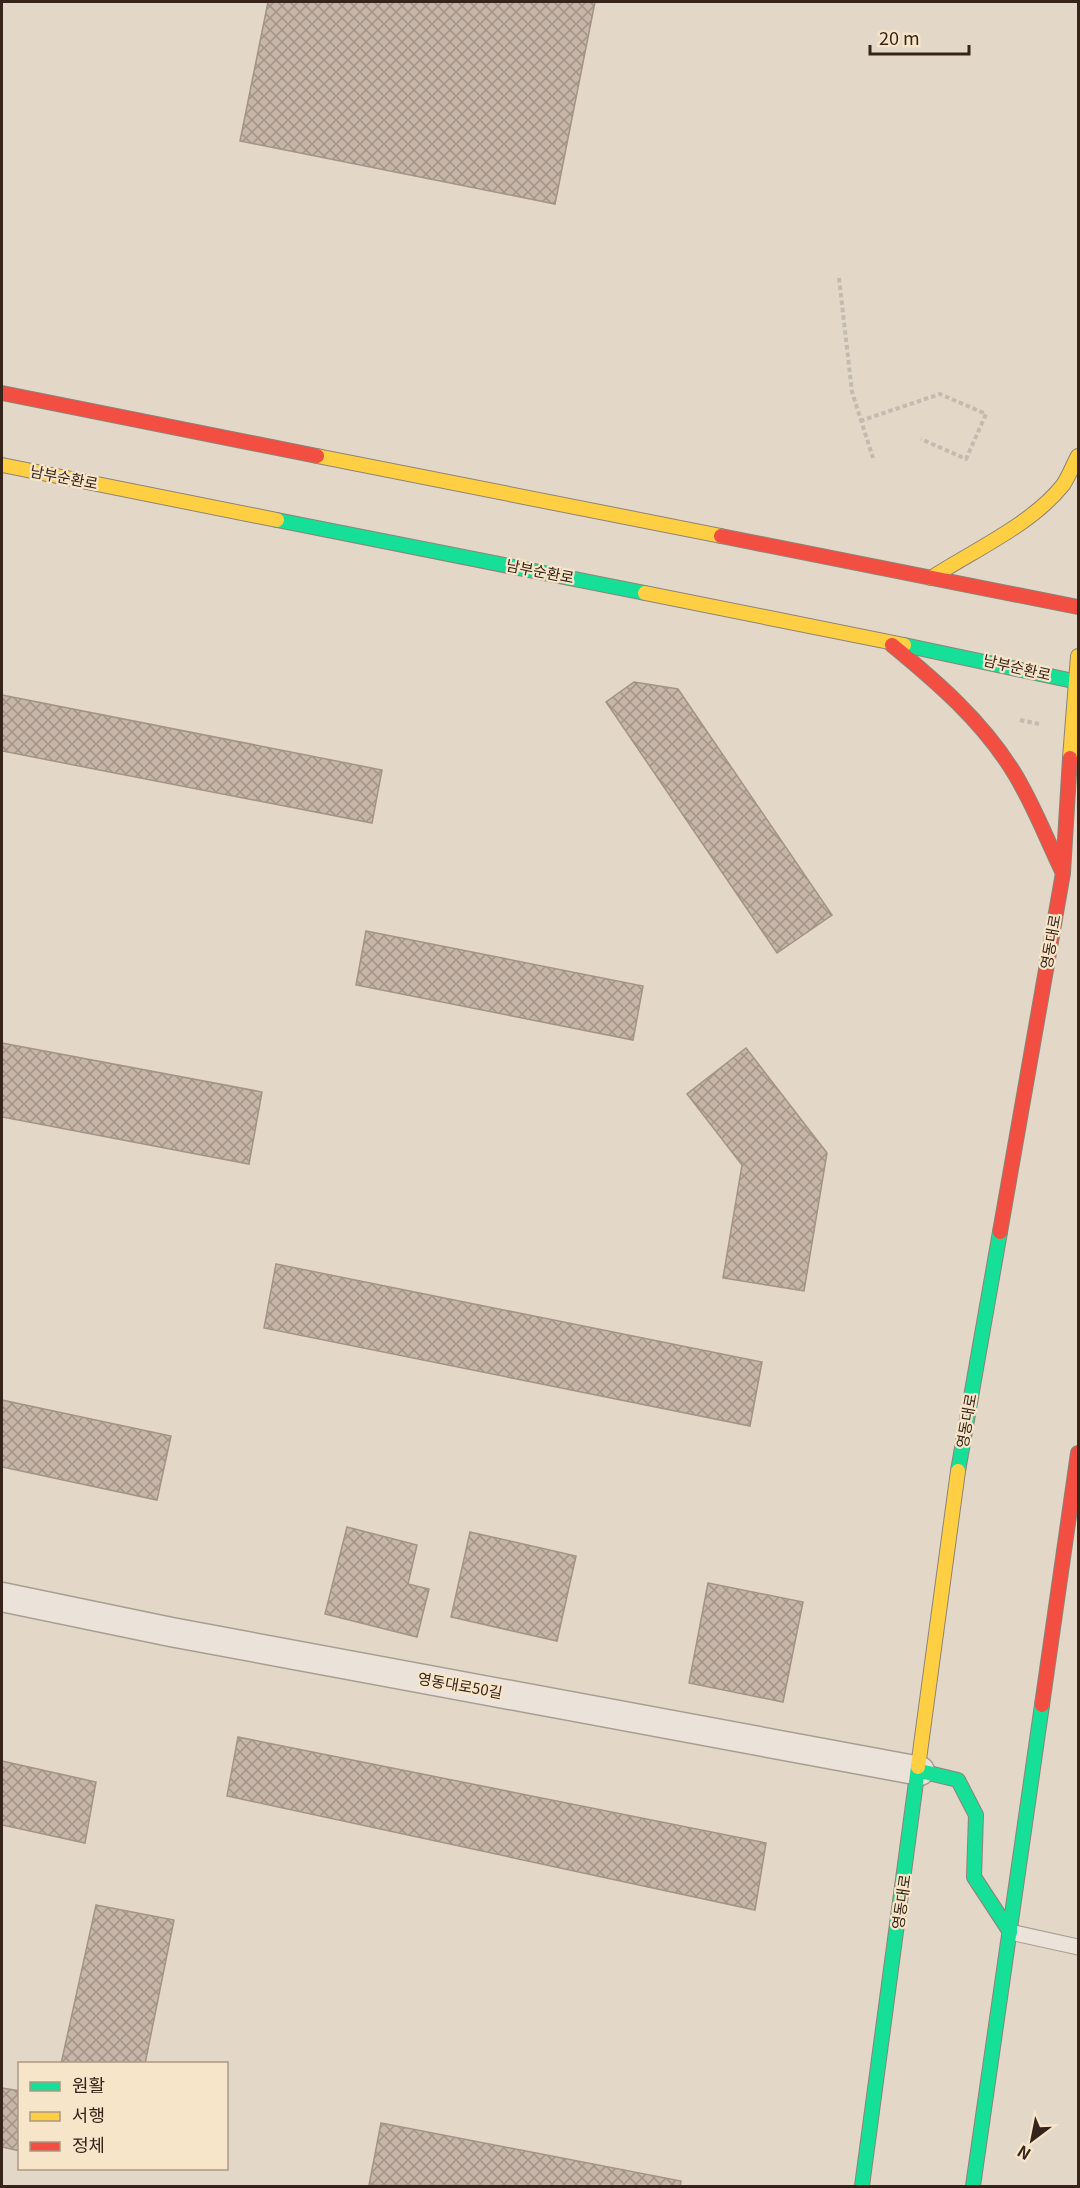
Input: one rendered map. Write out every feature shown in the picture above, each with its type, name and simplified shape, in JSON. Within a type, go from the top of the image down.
[{"type":"main road","points":[[2,393],[1078,607]]},
{"type":"main road","points":[[931,578],[975,549],[1022,523],[1045,504],[1064,483],[1078,456]]},
{"type":"main road","name":"남부순환로","points":[[2,465],[1076,681]]},
{"type":"main road","points":[[889,642],[939,683],[980,726],[1007,761],[1063,873]]},
{"type":"main road","name":"영동대로","points":[[862,2187],[920,1771],[959,1465],[1063,873],[1078,656]]},
{"type":"main road","points":[[973,2187],[1078,1453]]},
{"type":"main road","points":[[920,1771],[958,1780],[976,1815],[974,1877],[1010,1932]]},
{"type":"street","name":"영동대로50길","points":[[2,1597],[182,1634],[920,1771]]},
{"type":"lane","points":[[1010,1932],[1078,1947]]},
{"type":"path","points":[[839,278],[852,392],[873,458]]},
{"type":"path","points":[[860,421],[940,394],[986,414],[966,459],[921,439]]},
{"type":"path","points":[[980,726],[1011,718],[1072,730]]},
{"type":"building","points":[[268,2],[595,2],[555,204],[240,141]]},
{"type":"building","points":[[634,682],[678,689],[832,915],[777,953],[606,702]]},
{"type":"building","points":[[2,695],[382,770],[372,823],[2,751]]},
{"type":"building","points":[[366,931],[643,986],[633,1040],[356,985]]},
{"type":"building","points":[[2,1043],[262,1092],[249,1164],[2,1117]]},
{"type":"building","points":[[746,1048],[827,1153],[804,1291],[723,1278],[742,1165],[687,1094]]},
{"type":"building","points":[[276,1264],[762,1362],[750,1426],[264,1328]]},
{"type":"building","points":[[2,1400],[171,1436],[157,1500],[2,1467]]},
{"type":"building","points":[[347,1527],[417,1545],[408,1584],[429,1589],[417,1637],[325,1614]]},
{"type":"building","points":[[470,1532],[576,1556],[557,1641],[451,1617]]},
{"type":"building","points":[[708,1583],[803,1602],[783,1702],[689,1683]]},
{"type":"building","points":[[238,1737],[766,1843],[755,1910],[227,1796]]},
{"type":"building","points":[[2,1761],[96,1782],[85,1843],[2,1825]]},
{"type":"building","points":[[96,1905],[174,1920],[145,2062],[61,2062]]},
{"type":"building","points":[[2,2088],[18,2091],[18,2151],[2,2147]]},
{"type":"building","points":[[381,2123],[681,2181],[680,2186],[369,2185]]},
{"type":"traffic: fast","points":[[277,520],[645,593]]},
{"type":"traffic: fast","points":[[904,645],[1078,682]]},
{"type":"traffic: fast","points":[[958,1471],[1000,1232]]},
{"type":"traffic: fast","points":[[973,2186],[1042,1705]]},
{"type":"traffic: fast","points":[[862,2186],[918,1767]]},
{"type":"traffic: fast","points":[[920,1771],[958,1780],[976,1815],[974,1877],[1010,1932]]},
{"type":"traffic: slow","points":[[317,456],[721,536]]},
{"type":"traffic: slow","points":[[931,578],[1019,525],[1035,512],[1063,485],[1078,456]]},
{"type":"traffic: slow","points":[[2,465],[277,520]]},
{"type":"traffic: slow","points":[[645,593],[904,645]]},
{"type":"traffic: slow","points":[[1070,758],[1078,656]]},
{"type":"traffic: slow","points":[[918,1767],[958,1471]]},
{"type":"traffic: jam","points":[[2,393],[317,456]]},
{"type":"traffic: jam","points":[[721,536],[1078,607]]},
{"type":"traffic: jam","points":[[892,645],[958,703],[1001,753],[1027,795],[1062,871]]},
{"type":"traffic: jam","points":[[1000,1232],[1063,873],[1070,758]]},
{"type":"traffic: jam","points":[[1042,1705],[1078,1453]]}]
